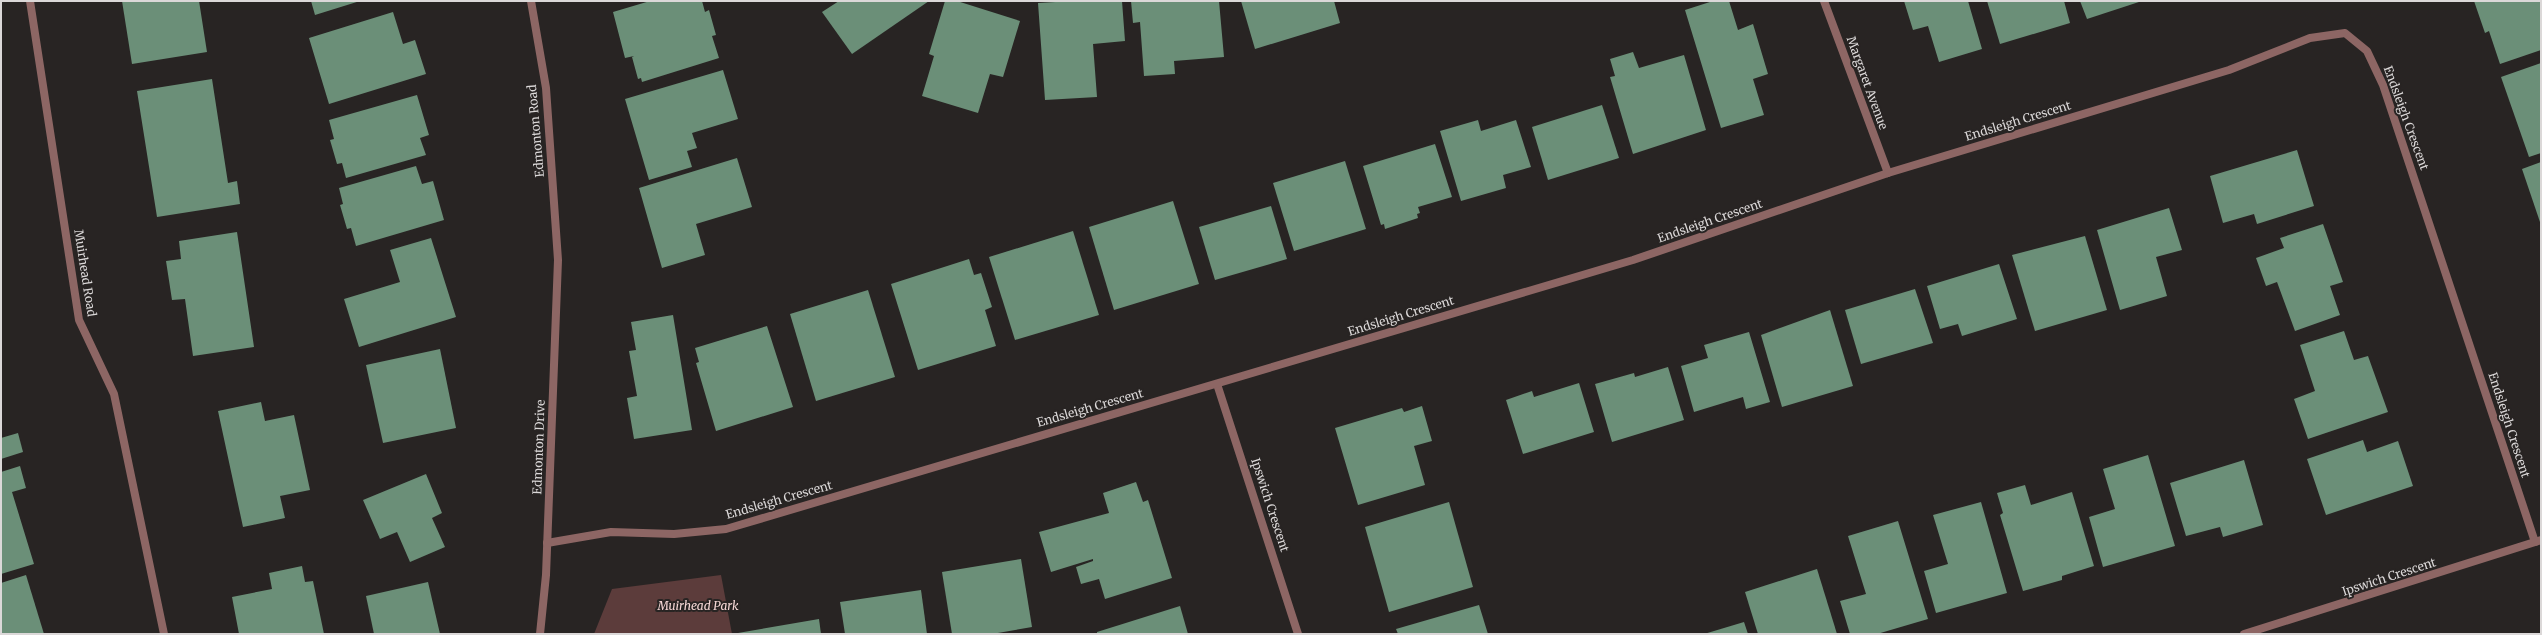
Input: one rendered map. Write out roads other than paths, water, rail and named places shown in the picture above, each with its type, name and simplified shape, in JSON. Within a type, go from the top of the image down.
[{"type":"street","name":"Muirhead Road","points":[[30,1],[79,320],[114,394],[164,634]]},
{"type":"street","name":"Edmonton Road","points":[[531,1],[546,88],[558,260]]},
{"type":"street","name":"Margaret Avenue","points":[[1824,1],[1888,173]]},
{"type":"street","name":"Endsleigh Crescent","points":[[547,543],[611,532],[674,534],[726,529],[1633,260],[1888,173],[2229,70],[2310,38],[2344,33],[2367,51],[2383,85],[2538,541]]},
{"type":"street","name":"Edmonton Drive","points":[[540,634],[547,543],[558,260]]},
{"type":"street","name":"Ipswich Crescent","points":[[1217,384],[1298,634]]},
{"type":"street","name":"Ipswich Crescent","points":[[2244,634],[2538,541]]},
{"type":"park label","name":"Muirhead Park","points":[[698,606]]}]
